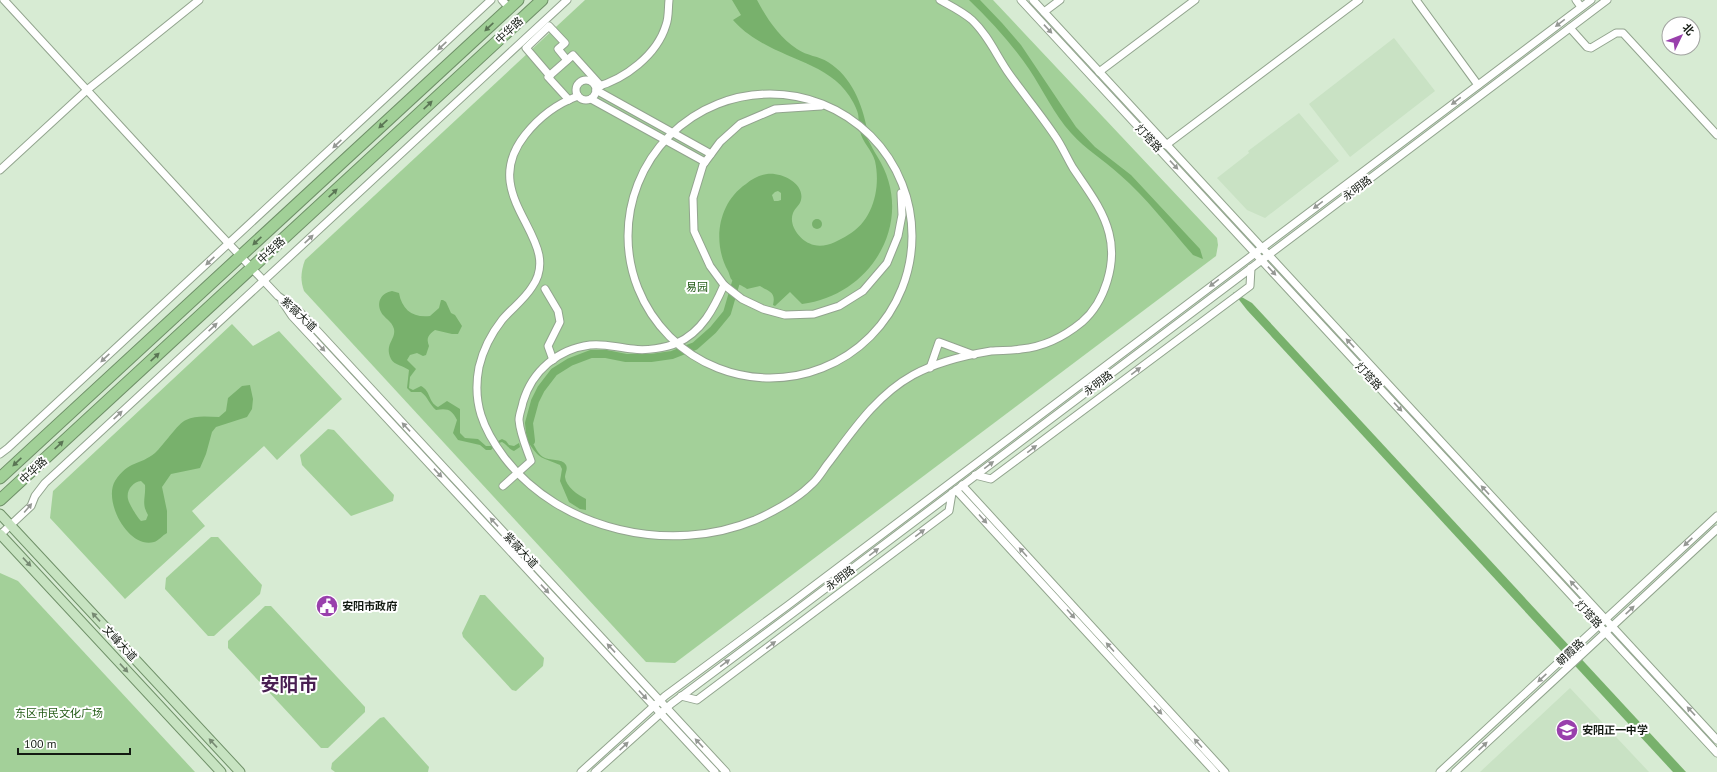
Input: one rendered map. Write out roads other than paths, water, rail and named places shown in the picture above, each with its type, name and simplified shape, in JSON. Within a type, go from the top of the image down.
[{"type":"highway","name":"中华路","points":[[0,478],[240,256],[506,4],[518,0]]},
{"type":"highway","name":"中华路","points":[[0,500],[542,0]]},
{"type":"main road","name":"文峰大道","points":[[0,514],[240,772]]},
{"type":"main road","name":"文峰大道","points":[[0,534],[221,772]]},
{"type":"street","points":[[4,0],[278,296]]},
{"type":"street","points":[[0,170],[87,90],[199,0]]},
{"type":"street","points":[[0,454],[229,244],[491,0]]},
{"type":"street","points":[[0,534],[31,506],[35,496],[45,483],[567,0]]},
{"type":"street","points":[[591,99],[596,94],[598,88],[628,72],[654,50],[666,25],[669,0]]},
{"type":"street","points":[[578,96],[552,108],[534,124],[519,143],[512,161],[509,181],[516,205],[538,248],[541,270],[532,288],[501,321],[484,347],[479,368],[476,393],[480,413],[492,440],[517,474],[539,492],[565,509],[595,523],[623,530],[664,535],[699,534],[734,528],[779,509],[812,484],[860,420],[889,391],[915,374],[955,359],[993,351],[1023,349],[1050,342],[1083,321],[1103,295],[1110,270],[1110,237],[1099,207],[1069,161],[1055,135],[1007,71],[989,40],[971,19],[940,0]]},
{"type":"street","name":"灯塔路","points":[[1021,0],[1717,752]]},
{"type":"street","name":"灯塔路","points":[[1033,0],[1717,740]]},
{"type":"street","points":[[1044,12],[1060,0]]},
{"type":"street","points":[[1099,72],[1195,0]]},
{"type":"street","points":[[1166,145],[1359,0]]},
{"type":"street","points":[[1416,0],[1478,85]]},
{"type":"street","points":[[1576,0],[1581,7]]},
{"type":"street","name":"永明路","points":[[581,772],[660,701],[1591,0]]},
{"type":"street","name":"永明路","points":[[595,772],[681,696],[1607,0]]},
{"type":"street","points":[[567,60],[558,50],[565,43],[550,26],[526,48],[550,76],[548,77],[569,100]]},
{"type":"street","points":[[1570,28],[1587,46],[1591,48],[1616,33],[1623,33],[1717,135]]},
{"type":"street","points":[[550,76],[573,55],[598,88]]},
{"type":"street","points":[[705,162],[591,99],[584,100],[578,96],[576,90],[579,83],[585,80],[592,82],[598,88],[711,154]]},
{"type":"street","points":[[789,95],[810,100],[824,106],[847,118],[870,135],[882,150],[898,178],[910,211],[912,239],[909,276],[900,298],[873,333],[839,360],[814,371],[794,376],[767,378],[745,377],[702,362],[689,353],[668,334],[649,310],[634,277],[629,255],[628,230],[631,205],[642,176],[660,146],[666,140],[688,120],[715,104],[740,97],[789,95]]},
{"type":"street","points":[[824,106],[775,109],[740,124],[720,142],[705,162],[693,198],[694,231],[710,266],[724,285],[737,295],[763,309],[785,316],[814,314],[839,306],[863,291],[887,263],[898,236],[902,215],[898,178]]},
{"type":"street","points":[[975,476],[991,479],[1250,286],[1251,268]]},
{"type":"street","points":[[503,486],[531,461],[523,440],[519,419],[526,394],[543,367],[564,351],[590,345],[613,345],[633,349],[659,348],[678,343],[699,328],[713,309],[724,285]]},
{"type":"street","points":[[545,289],[558,311],[560,322],[548,346],[553,360]]},
{"type":"street","name":"紫薇大道","points":[[278,296],[298,310],[726,772]]},
{"type":"street","name":"紫薇大道","points":[[278,296],[292,316],[715,772]]},
{"type":"street","points":[[930,368],[939,342],[974,355]]},
{"type":"street","points":[[681,696],[697,700],[754,658],[949,511],[957,489]]},
{"type":"street","points":[[957,489],[1215,772]]},
{"type":"street","points":[[957,489],[1225,772]]},
{"type":"street","name":"朝霞路","points":[[1440,772],[1717,516]]},
{"type":"street","name":"朝霞路","points":[[1455,772],[1717,529]]},
{"type":"waterway","points":[[531,441],[529,423],[535,401],[541,389],[554,372],[570,362],[591,354],[606,354],[626,358],[651,358],[672,355],[695,346],[713,330],[727,313],[736,282]]},
{"type":"place","name":"安阳市政府","points":[[327,606]]},
{"type":"place","name":"安阳正一中学","points":[[1567,730]]},
{"type":"district","name":"安阳市","points":[[289,684]]},
{"type":"park label","name":"易园","points":[[697,287]]},
{"type":"park label","name":"东区市民文化广场","points":[[59,713]]}]
